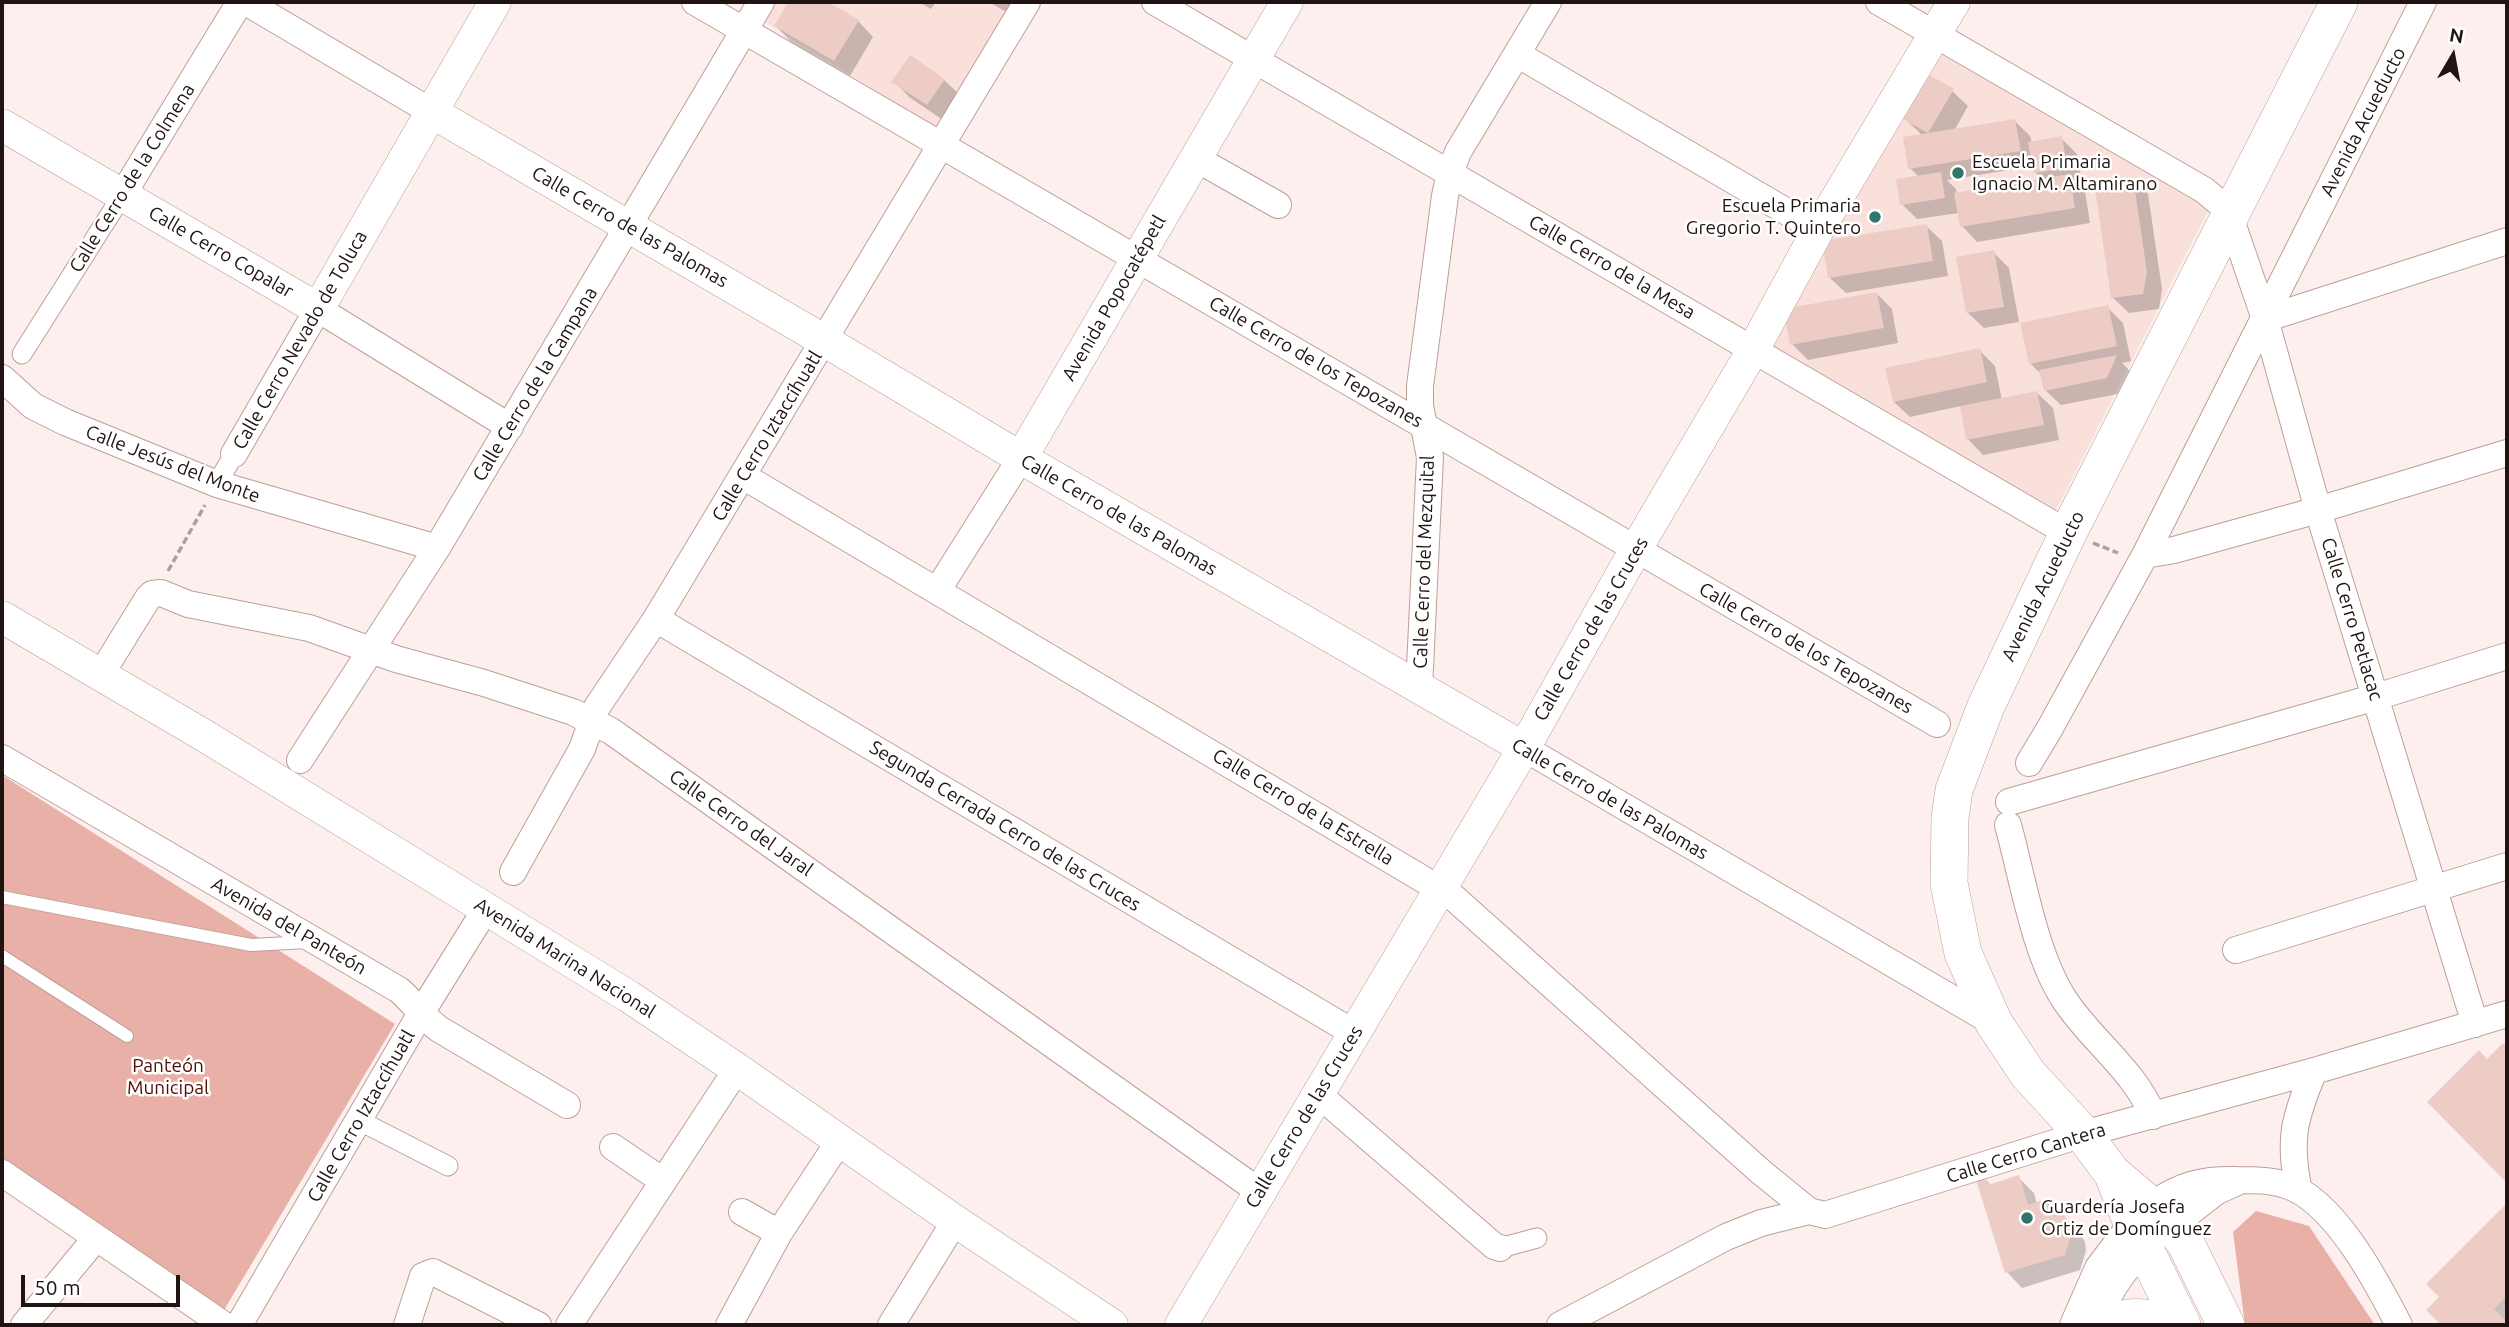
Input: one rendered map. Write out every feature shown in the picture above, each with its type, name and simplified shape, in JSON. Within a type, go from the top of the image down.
[{"type":"main road","name":"Avenida Acueducto","points":[[2150,1226],[2083,1134],[2028,1074],[1994,1023],[1963,953],[1949,883],[1950,818],[1954,790],[1971,740],[2068,533],[2338,2]]},
{"type":"main road","points":[[2150,1226],[2182,1325]]},
{"type":"main road","points":[[2150,1226],[2185,1242],[2226,1325]]},
{"type":"main road","points":[[2103,1325],[2122,1318],[2135,1317],[2150,1318],[2170,1325]]},
{"type":"street","name":"Calle Cerro de la Colmena","points":[[22,354],[240,2]]},
{"type":"street","name":"Calle Cerro de las Palomas","points":[[246,2],[1020,457],[1994,1023]]},
{"type":"street","name":"Calle Cerro Nevado de Toluca","points":[[217,485],[495,2]]},
{"type":"street","name":"Calle Cerro de los Tepozanes","points":[[695,2],[1937,724]]},
{"type":"street","name":"Calle Cerro de la Campana","points":[[300,760],[437,548],[761,2]]},
{"type":"street","name":"Calle Cerro Iztaccíhuatl","points":[[513,872],[582,750],[605,695],[656,619],[1027,2]]},
{"type":"street","name":"Calle Cerro de la Mesa","points":[[1156,2],[2068,533]]},
{"type":"street","name":"Avenida Popocatépetl","points":[[937,591],[1138,259],[1287,2]]},
{"type":"street","name":"Calle Cerro del Mezquital","points":[[1419,689],[1430,457],[1420,405],[1420,386],[1450,173],[1458,152],[1548,2]]},
{"type":"street","points":[[1880,2],[2204,190],[2229,214]]},
{"type":"street","name":"Calle Cerro de las Cruces","points":[[1181,1325],[1524,748],[1636,548],[1754,350],[1818,230],[1954,2]]},
{"type":"street","name":"Avenida Acueducto","points":[[2029,763],[2145,555],[2423,2]]},
{"type":"street","points":[[1517,54],[1818,230]]},
{"type":"street","name":"Calle Cerro Copalar","points":[[2,125],[318,309],[510,427]]},
{"type":"street","points":[[1195,158],[1278,205]]},
{"type":"street","name":"Calle Cerro Petlacac","points":[[2229,214],[2265,319],[2318,510],[2475,1024]]},
{"type":"street","points":[[2265,319],[2507,242]]},
{"type":"street","name":"Calle Jesús del Monte","points":[[3,383],[33,406],[65,422],[217,485],[437,548]]},
{"type":"street","points":[[2145,555],[2174,550],[2318,510],[2507,453]]},
{"type":"street","name":"Calle Cerro de la Estrella","points":[[743,476],[1440,889],[1467,909],[1761,1172],[1809,1211]]},
{"type":"street","points":[[101,674],[148,598],[156,593]]},
{"type":"street","name":"Calle Cerro del Jaral","points":[[156,593],[188,604],[309,628],[396,659],[484,683],[593,721],[611,731],[1260,1192]]},
{"type":"street","name":"Avenida Marina Nacional","points":[[2,617],[101,674],[628,996],[955,1221],[1112,1325]]},
{"type":"street","name":"Segunda Cerrada Cerro de las Cruces","points":[[656,619],[1354,1033]]},
{"type":"street","points":[[2153,1116],[2139,1088],[2079,1021],[2055,984],[2045,961],[2009,813],[2507,656]]},
{"type":"street","name":"Avenida del Panteón","points":[[2,758],[399,990],[439,1029],[567,1105]]},
{"type":"street","points":[[2236,950],[2507,866]]},
{"type":"street","name":"Calle Cerro Iztaccíhuatl","points":[[239,1325],[421,1013],[486,908]]},
{"type":"street","name":"Calle Cerro Cantera","points":[[1560,1325],[1726,1237],[1761,1223],[1809,1211],[1825,1215],[2083,1134],[2314,1072],[2507,1014]]},
{"type":"street","points":[[569,1325],[737,1069]]},
{"type":"street","points":[[2299,1191],[2292,1161],[2295,1120],[2314,1072]]},
{"type":"street","points":[[1318,1094],[1494,1246],[1500,1248],[1537,1238]]},
{"type":"street","points":[[360,1121],[448,1166]]},
{"type":"street","points":[[729,1325],[779,1233],[840,1140]]},
{"type":"street","points":[[613,1147],[663,1181]]},
{"type":"street","points":[[2,1173],[224,1325]]},
{"type":"street","points":[[2073,1325],[2098,1268],[2150,1226],[2244,1180],[2276,1182],[2299,1191],[2319,1206],[2346,1237],[2399,1325]]},
{"type":"street","points":[[742,1212],[779,1233]]},
{"type":"street","points":[[891,1325],[955,1221]]},
{"type":"street","points":[[2096,1325],[2112,1287],[2132,1261],[2150,1226]]},
{"type":"street","points":[[24,1325],[96,1238]]},
{"type":"street","points":[[407,1325],[423,1276],[433,1272],[538,1325]]},
{"type":"lane","points":[[2,897],[251,945],[316,942]]},
{"type":"lane","points":[[2,956],[127,1036]]},
{"type":"path","points":[[156,593],[217,485]]},
{"type":"path","points":[[2068,533],[2124,554],[2145,555]]},
{"type":"shaded area","points":[[768,2],[1017,2],[943,132],[758,18]]},
{"type":"shaded area","points":[[1931,42],[2212,203],[2056,510],[1758,340]]},
{"type":"green space","name":"Panteón Municipal","points":[[2,775],[395,1024],[218,1320],[2,1165]]},
{"type":"green space","points":[[2256,1211],[2309,1226],[2375,1325],[2245,1325],[2233,1232]]},
{"type":"building","points":[[788,2],[828,2],[859,20],[834,61],[774,26]]},
{"type":"building","points":[[910,55],[945,79],[927,105],[891,82]]},
{"type":"building","points":[[1926,73],[1954,89],[1928,133],[1901,118]]},
{"type":"building","points":[[2015,119],[2021,151],[1908,169],[1903,137]]},
{"type":"building","points":[[2062,136],[2067,168],[2034,173],[2028,142]]},
{"type":"building","points":[[1941,172],[1945,198],[1900,205],[1896,179]]},
{"type":"building","points":[[2070,174],[2075,208],[1960,227],[1954,193]]},
{"type":"building","points":[[2133,177],[2147,272],[2143,294],[2111,298],[2094,182]]},
{"type":"building","points":[[1927,224],[1933,261],[1828,278],[1822,241]]},
{"type":"building","points":[[1994,250],[2004,307],[1966,313],[1956,257]]},
{"type":"building","points":[[1877,292],[1884,328],[1790,345],[1783,309]]},
{"type":"building","points":[[2108,305],[2117,346],[2029,364],[2020,323]]},
{"type":"building","points":[[1980,348],[1987,382],[1893,402],[1885,368]]},
{"type":"building","points":[[2117,355],[2107,378],[2044,391],[2039,370]]},
{"type":"building","points":[[2037,391],[2044,425],[1966,440],[1960,406]]},
{"type":"building","points":[[2503,1043],[2507,1047],[2507,1183],[2427,1102],[2479,1050],[2487,1059]]},
{"type":"building","name":"Guardería Josefa Ortiz de Domínguez","points":[[2019,1175],[2028,1205],[2046,1199],[2049,1208],[2062,1211],[2070,1225],[2071,1235],[2065,1255],[2005,1273],[1976,1180],[1986,1177],[1988,1185]]},
{"type":"building","points":[[2507,1203],[2507,1296],[2494,1309],[2507,1325],[2441,1325],[2426,1310],[2439,1297],[2426,1284]]},
{"type":"place","name":"Escuela Primaria Ignacio M. Altamirano","points":[[1958,173]]},
{"type":"place","name":"Escuela Primaria Gregorio T. Quintero","points":[[1875,217]]},
{"type":"place","name":"Guardería Josefa Ortiz de Domínguez","points":[[2027,1218]]}]
